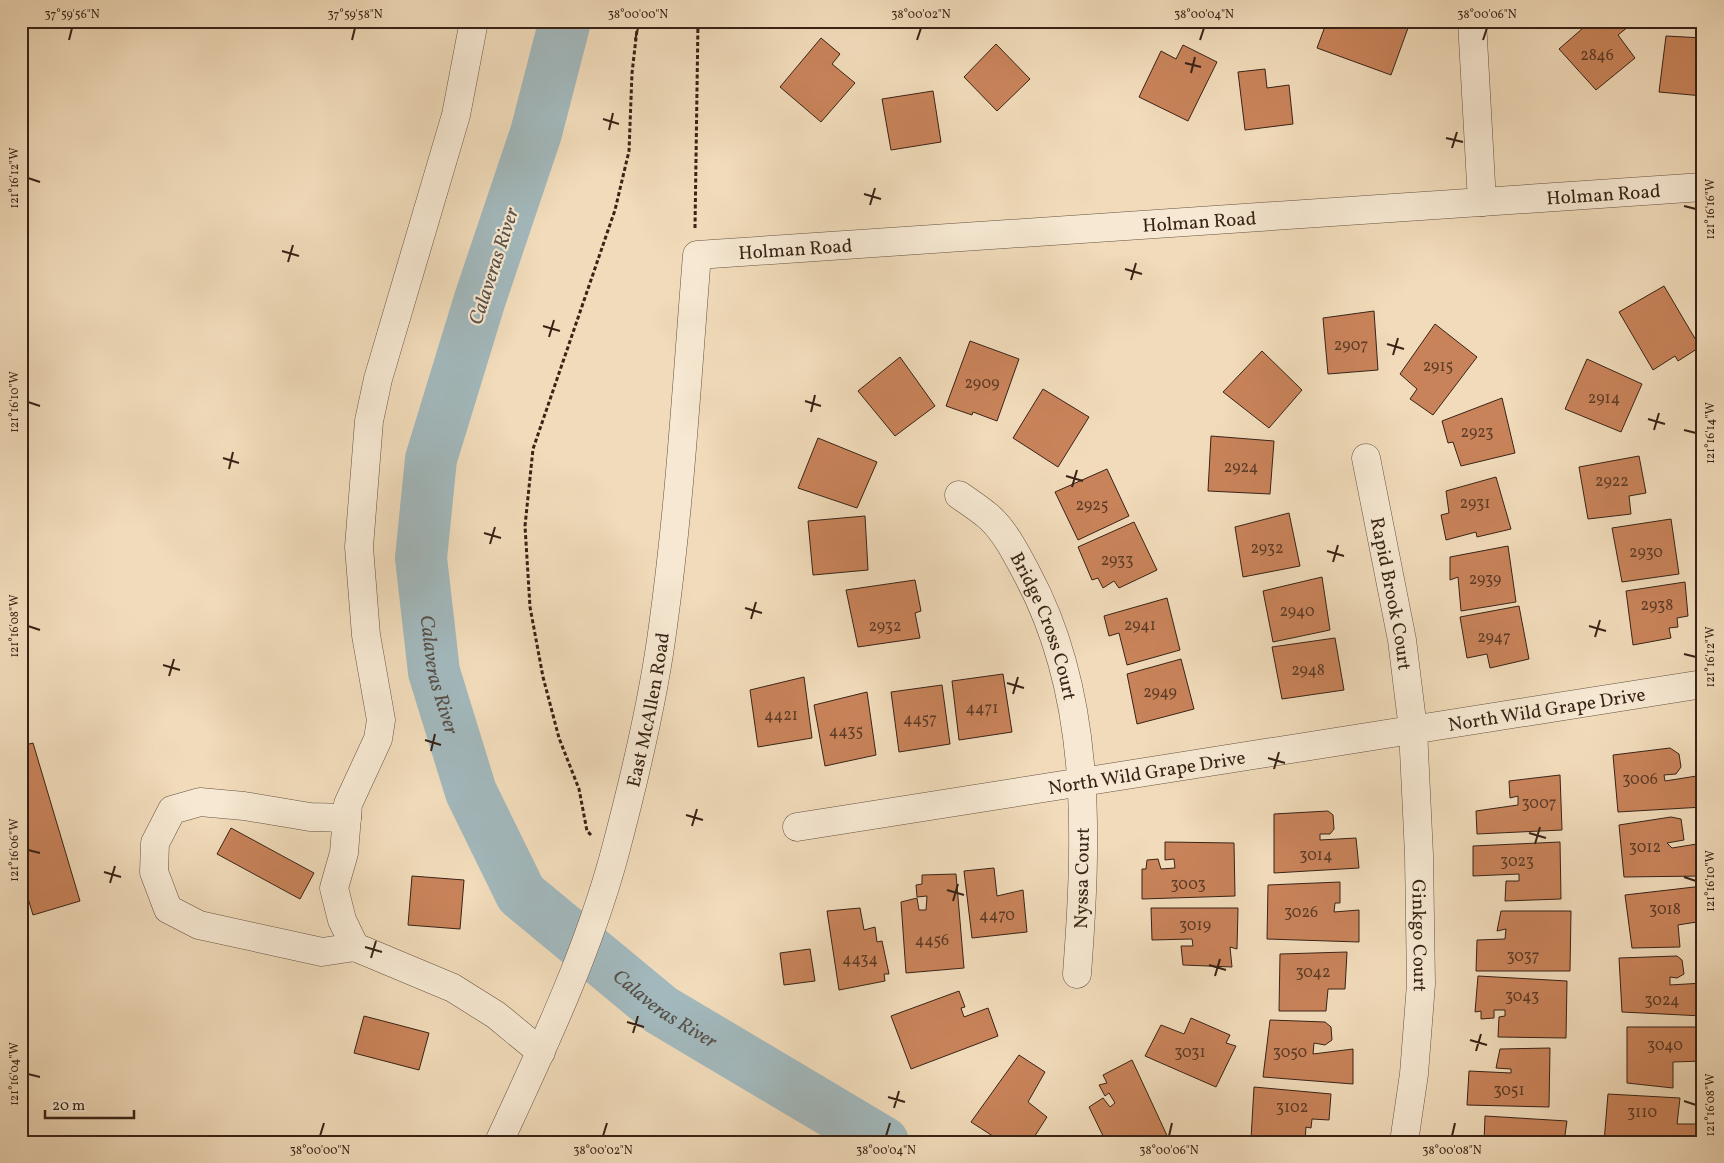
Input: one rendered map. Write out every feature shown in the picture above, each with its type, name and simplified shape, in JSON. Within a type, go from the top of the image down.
[{"type":"street","points":[[355,947],[342,920],[334,888],[344,853],[348,804],[378,739],[381,720],[366,635],[359,548],[369,421],[378,379],[456,115],[474,21]]},
{"type":"street","points":[[1472,21],[1482,202]]},
{"type":"street","name":"Holman Road","points":[[697,255],[1703,187]]},
{"type":"street","name":"East McAllen Road","points":[[499,1142],[541,1052],[567,990],[610,869],[649,708],[663,628],[678,502],[697,255]]},
{"type":"street","name":"Rapid Brook Court","points":[[1366,458],[1402,640],[1412,729]]},
{"type":"street","name":"Bridge Cross Court","points":[[959,495],[991,518],[1015,552],[1042,602],[1068,682],[1082,781]]},
{"type":"street","name":"North Wild Grape Drive","points":[[797,826],[1703,684]]},
{"type":"street","name":"Ginkgo Court","points":[[1404,1142],[1414,1074],[1421,984],[1419,855],[1412,729]]},
{"type":"street","name":"Nyssa Court","points":[[1077,974],[1084,879],[1082,781]]},
{"type":"street","points":[[347,818],[310,817],[244,806],[200,802],[172,810],[155,843],[154,872],[168,909],[199,925],[322,952],[355,947],[453,988],[496,1015],[541,1052]]},
{"type":"path","points":[[610,869],[587,831],[579,789],[557,729],[543,677],[530,607],[525,526],[533,449],[615,210],[629,151],[632,73],[638,21]]},
{"type":"path","points":[[697,255],[694,206],[698,21]]},
{"type":"building","points":[[1327,21],[1388,21],[1408,28],[1391,75],[1317,48]]},
{"type":"building","points":[[1591,21],[1634,22],[1618,35],[1635,58],[1596,90],[1559,49]]},
{"type":"building","points":[[1666,36],[1703,38],[1703,96],[1659,92]]},
{"type":"building","points":[[821,38],[840,54],[832,64],[855,83],[821,122],[780,87]]},
{"type":"building","points":[[996,44],[1030,79],[997,111],[964,77]]},
{"type":"building","points":[[1183,45],[1217,62],[1188,121],[1139,97],[1161,51],[1176,59]]},
{"type":"building","points":[[1265,69],[1267,88],[1289,85],[1293,124],[1245,130],[1238,72]]},
{"type":"building","points":[[933,91],[941,142],[891,150],[882,99]]},
{"type":"building","points":[[1664,286],[1700,347],[1678,361],[1675,356],[1653,370],[1619,312]]},
{"type":"building","points":[[1374,311],[1378,370],[1328,374],[1323,318]]},
{"type":"building","points":[[1435,324],[1477,357],[1433,415],[1410,399],[1417,389],[1400,374]]},
{"type":"building","points":[[970,341],[1019,359],[997,421],[973,412],[972,415],[946,406]]},
{"type":"building","points":[[1262,351],[1302,390],[1269,428],[1223,392]]},
{"type":"building","points":[[900,357],[935,406],[895,436],[858,391]]},
{"type":"building","points":[[1587,359],[1642,384],[1621,432],[1565,409]]},
{"type":"building","points":[[1043,389],[1089,417],[1058,467],[1013,438]]},
{"type":"building","points":[[1502,398],[1515,453],[1461,466],[1453,442],[1448,443],[1442,421]]},
{"type":"building","points":[[1211,436],[1274,441],[1270,494],[1208,491]]},
{"type":"building","points":[[818,438],[877,462],[857,508],[798,488]]},
{"type":"building","points":[[1639,456],[1646,493],[1629,496],[1631,514],[1588,519],[1579,467]]},
{"type":"building","points":[[1107,469],[1129,516],[1078,540],[1055,492]]},
{"type":"building","points":[[1496,477],[1511,529],[1477,537],[1476,532],[1446,540],[1441,515],[1449,513],[1446,491]]},
{"type":"building","points":[[1289,513],[1300,566],[1243,577],[1235,527]]},
{"type":"building","points":[[865,516],[868,570],[813,575],[808,521]]},
{"type":"building","points":[[1671,519],[1679,574],[1622,582],[1612,528]]},
{"type":"building","points":[[1134,522],[1157,570],[1119,588],[1114,581],[1103,588],[1098,578],[1092,580],[1078,547]]},
{"type":"building","points":[[1508,546],[1516,602],[1461,611],[1458,577],[1450,580],[1450,557]]},
{"type":"building","points":[[1322,577],[1330,630],[1273,642],[1263,591]]},
{"type":"building","points":[[915,580],[921,611],[915,613],[920,638],[858,647],[846,590]]},
{"type":"building","points":[[1685,582],[1688,616],[1677,618],[1678,627],[1669,628],[1671,638],[1633,645],[1626,591]]},
{"type":"building","points":[[1167,598],[1180,650],[1127,665],[1119,633],[1109,636],[1104,616]]},
{"type":"building","points":[[1519,606],[1529,659],[1490,668],[1487,654],[1467,658],[1460,617]]},
{"type":"building","points":[[1335,638],[1344,690],[1282,699],[1272,647]]},
{"type":"building","points":[[1181,659],[1194,709],[1137,724],[1127,674]]},
{"type":"building","points":[[1003,674],[1012,732],[959,740],[952,681]]},
{"type":"building","points":[[804,677],[812,738],[758,747],[750,690]]},
{"type":"building","points":[[942,685],[950,744],[899,752],[891,692]]},
{"type":"building","points":[[867,692],[876,755],[825,766],[814,705]]},
{"type":"building","points":[[33,743],[80,901],[33,915],[21,875],[21,746]]},
{"type":"building","points":[[1670,748],[1679,754],[1681,767],[1676,774],[1664,775],[1665,781],[1703,775],[1703,807],[1618,812],[1613,755]]},
{"type":"building","points":[[1560,775],[1562,830],[1477,834],[1476,811],[1518,805],[1518,796],[1510,798],[1509,781]]},
{"type":"building","points":[[1328,811],[1333,815],[1334,829],[1330,834],[1320,834],[1320,840],[1356,838],[1359,868],[1274,873],[1274,814]]},
{"type":"building","points":[[1671,817],[1681,819],[1684,840],[1667,843],[1672,848],[1703,843],[1703,876],[1624,877],[1619,825]]},
{"type":"building","points":[[231,828],[314,873],[300,899],[217,854]]},
{"type":"building","points":[[1165,842],[1234,843],[1235,896],[1142,899],[1142,869],[1146,869],[1147,860],[1158,859],[1161,869],[1175,868],[1174,859],[1165,860]]},
{"type":"building","points":[[1560,842],[1561,899],[1505,901],[1506,881],[1519,881],[1519,874],[1473,876],[1473,846]]},
{"type":"building","points":[[994,868],[997,896],[1023,890],[1027,932],[972,938],[964,871]]},
{"type":"building","points":[[956,874],[964,968],[906,973],[901,902],[917,898],[919,910],[926,910],[927,896],[917,897],[916,885],[922,884],[922,875]]},
{"type":"building","points":[[412,876],[464,880],[460,929],[408,925]]},
{"type":"building","points":[[1340,882],[1340,903],[1335,903],[1334,912],[1359,910],[1359,942],[1267,939],[1268,885]]},
{"type":"building","points":[[1703,886],[1703,921],[1678,925],[1680,947],[1632,948],[1625,895]]},
{"type":"building","points":[[860,908],[864,930],[875,927],[877,942],[882,941],[889,974],[884,974],[885,981],[839,990],[827,911]]},
{"type":"building","points":[[1151,908],[1238,908],[1237,949],[1230,947],[1232,967],[1183,965],[1181,946],[1193,946],[1192,939],[1152,940]]},
{"type":"building","points":[[1501,911],[1571,911],[1570,971],[1476,971],[1477,940],[1505,939],[1506,929],[1497,931]]},
{"type":"building","points":[[810,949],[815,981],[784,985],[780,953]]},
{"type":"building","points":[[1347,952],[1345,989],[1328,989],[1326,1011],[1279,1011],[1280,954]]},
{"type":"building","points":[[1677,956],[1682,960],[1684,974],[1677,978],[1670,977],[1670,985],[1703,983],[1703,1016],[1622,1012],[1619,958]]},
{"type":"building","points":[[1478,976],[1567,981],[1566,1038],[1498,1037],[1499,1017],[1505,1016],[1505,1010],[1494,1010],[1494,1018],[1481,1019],[1481,1011],[1475,1012]]},
{"type":"building","points":[[959,991],[965,1007],[961,1008],[964,1017],[988,1008],[998,1036],[911,1069],[891,1016]]},
{"type":"building","points":[[364,1016],[429,1033],[419,1070],[354,1053]]},
{"type":"building","points":[[1191,1018],[1230,1035],[1226,1043],[1236,1046],[1216,1087],[1145,1056],[1161,1025],[1184,1034]]},
{"type":"building","points":[[1270,1020],[1325,1022],[1331,1027],[1332,1040],[1325,1045],[1314,1043],[1313,1054],[1353,1049],[1353,1084],[1263,1077]]},
{"type":"building","points":[[1627,1027],[1703,1027],[1703,1061],[1673,1062],[1673,1088],[1627,1083]]},
{"type":"building","points":[[1550,1048],[1549,1107],[1467,1105],[1469,1071],[1511,1073],[1511,1069],[1496,1068],[1500,1049]]},
{"type":"building","points":[[1019,1055],[1045,1072],[1028,1102],[1047,1117],[1031,1142],[1019,1140],[1017,1142],[1002,1142],[971,1122]]},
{"type":"building","points":[[1132,1060],[1170,1142],[1106,1142],[1089,1107],[1103,1098],[1110,1107],[1115,1103],[1109,1093],[1105,1096],[1099,1085],[1107,1083],[1103,1075]]},
{"type":"building","points":[[1254,1087],[1331,1094],[1329,1120],[1312,1119],[1311,1128],[1306,1127],[1305,1141],[1292,1139],[1293,1142],[1251,1139]]},
{"type":"building","points":[[1608,1094],[1680,1098],[1677,1124],[1699,1124],[1698,1142],[1604,1142]]},
{"type":"building","points":[[1485,1116],[1567,1121],[1564,1142],[1484,1142]]},
{"type":"waterway","name":"Calaveras River","points":[[565,21],[536,133],[480,299],[431,459],[421,558],[434,672],[471,792],[521,894],[661,1010],[883,1142]]}]
